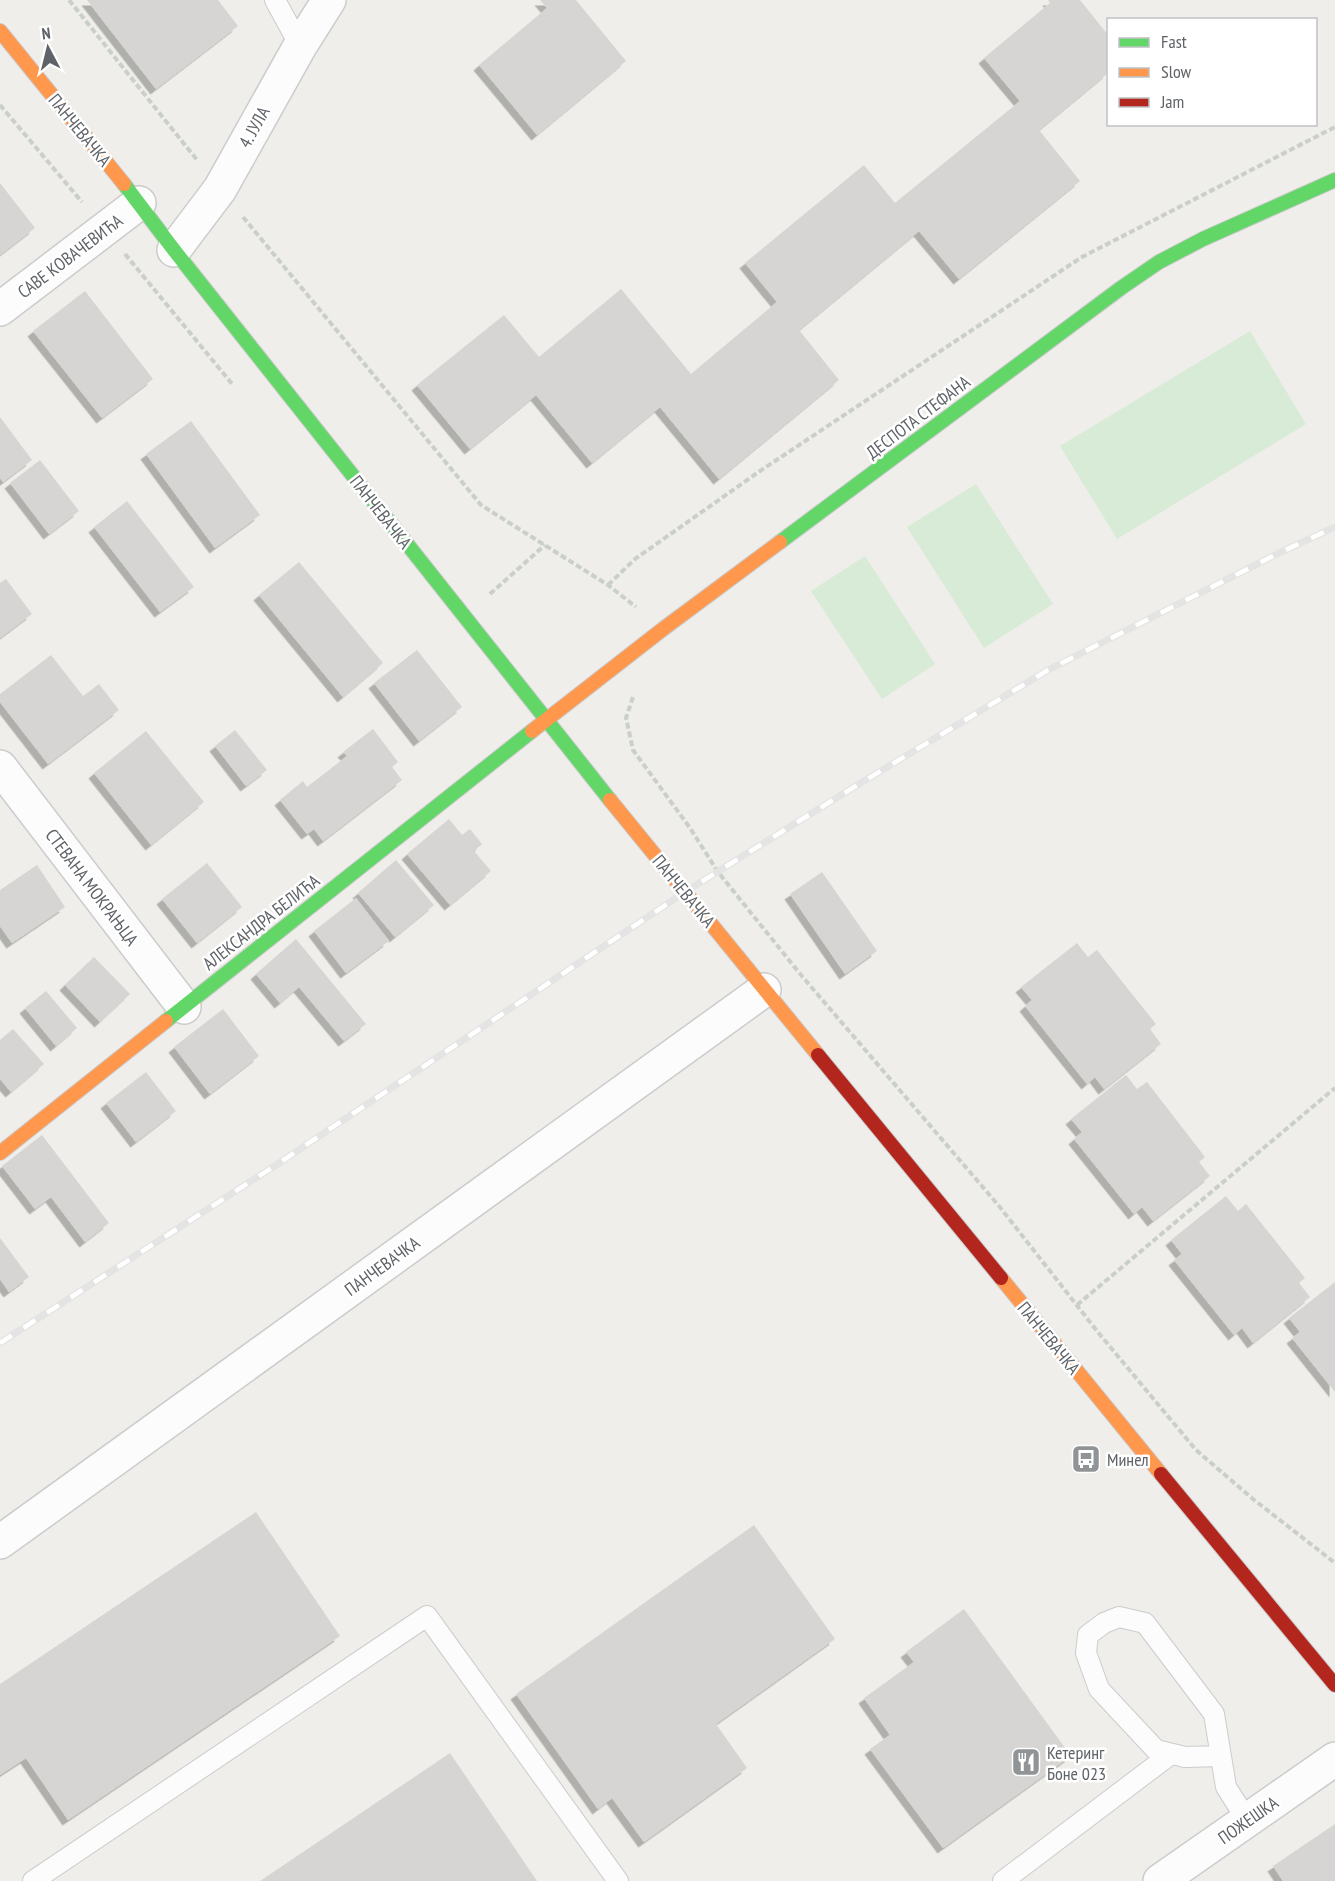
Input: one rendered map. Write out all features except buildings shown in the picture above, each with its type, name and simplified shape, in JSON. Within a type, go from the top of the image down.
[{"type":"street","name":"4. ЈУЛА","points":[[174,250],[220,189],[300,46],[329,0]]},
{"type":"street","name":"ПАНЧЕВАЧКА","points":[[0,31],[139,203],[545,720],[1335,1685]]},
{"type":"street","name":"ДЕСПОТА СТЕФАНА","points":[[545,720],[663,628],[1159,261],[1335,180]]},
{"type":"street","name":"САВЕ КОВАЧЕВИЋА","points":[[0,309],[139,203]]},
{"type":"street","name":"АЛЕКСАНДРА БЕЛИЋА","points":[[0,1153],[545,720]]},
{"type":"street","name":"СТЕВАНА МОКРАЊЦА","points":[[0,767],[184,1007]]},
{"type":"street","name":"ПАНЧЕВАЧКА","points":[[0,1542],[764,990]]},
{"type":"street","name":"ПОЖЕШКА","points":[[1160,1881],[1335,1759]]},
{"type":"lane","points":[[275,0],[300,46]]},
{"type":"lane","points":[[33,1881],[427,1616],[618,1881]]},
{"type":"lane","points":[[1221,1756],[1185,1757],[1156,1750],[1099,1689],[1086,1653],[1088,1635],[1104,1623],[1119,1617],[1145,1623],[1214,1714],[1221,1756],[1226,1787],[1247,1820]]},
{"type":"lane","points":[[1003,1881],[1171,1754]]},
{"type":"path","points":[[69,0],[220,189],[482,505],[608,585],[663,628]]},
{"type":"path","points":[[608,585],[635,559],[750,478],[1082,257],[1335,127]]},
{"type":"path","points":[[463,617],[545,545]]},
{"type":"path","points":[[639,689],[633,697],[626,718],[633,750],[690,828],[718,872],[801,975],[999,1206],[1196,1450],[1253,1499],[1335,1563]]},
{"type":"path","points":[[1077,1305],[1335,1088]]},
{"type":"green space","points":[[1250,331],[1306,424],[1117,539],[1060,446]]},
{"type":"green space","points":[[976,484],[1053,604],[984,648],[907,527]]},
{"type":"green space","points":[[865,556],[935,664],[882,699],[811,591]]},
{"type":"railway","points":[[0,1343],[273,1167],[685,892],[841,795],[1048,670],[1335,527]]},
{"type":"traffic: fast","points":[[780,542],[1159,262],[1203,239],[1335,180]]},
{"type":"traffic: fast","points":[[124,184],[610,800]]},
{"type":"traffic: fast","points":[[166,1021],[532,731]]},
{"type":"traffic: slow","points":[[0,31],[124,184]]},
{"type":"traffic: slow","points":[[532,731],[780,542]]},
{"type":"traffic: slow","points":[[610,800],[818,1055]]},
{"type":"traffic: slow","points":[[0,1153],[166,1021]]},
{"type":"traffic: slow","points":[[1001,1278],[1161,1474]]},
{"type":"traffic: jam","points":[[818,1055],[1001,1278]]},
{"type":"traffic: jam","points":[[1161,1474],[1335,1685]]},
{"type":"place","name":"Минел","points":[[1086,1459]]},
{"type":"place","name":"Кетеринг Боне 023","points":[[1026,1762]]}]
